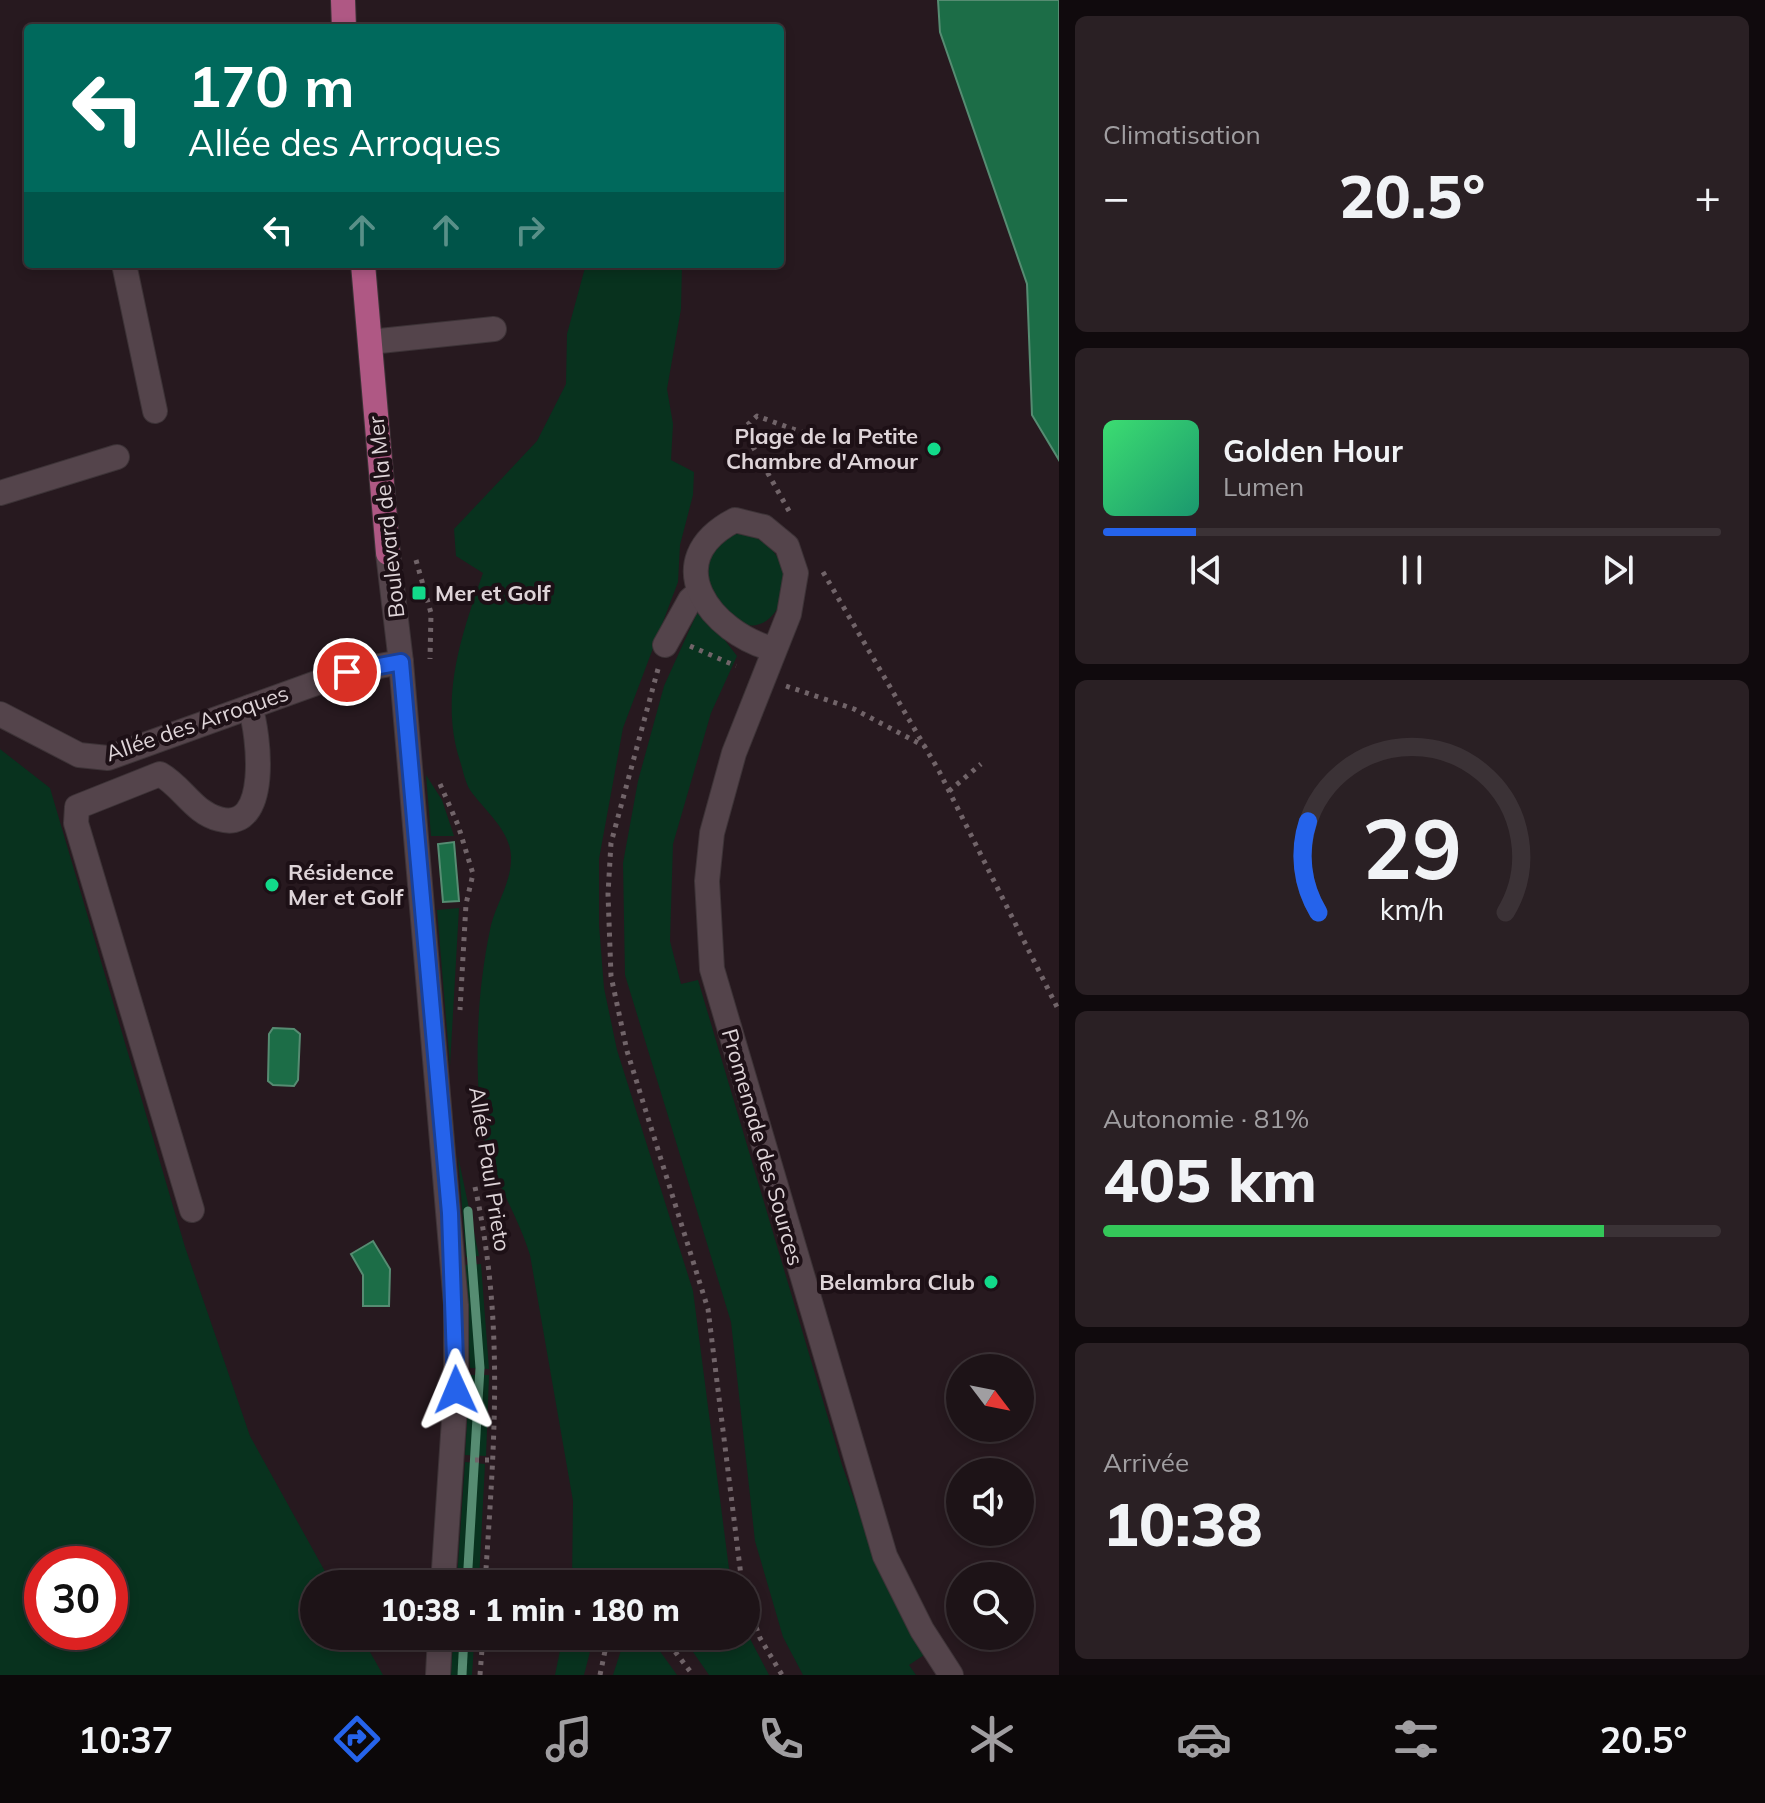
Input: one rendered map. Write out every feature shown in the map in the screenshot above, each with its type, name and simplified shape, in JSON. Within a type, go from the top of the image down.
[{"type":"main road","points":[[343,0],[344,24]]},
{"type":"main road","name":"Boulevard de la Mer","points":[[363,268],[388,553]]},
{"type":"street","points":[[125,268],[155,411]]},
{"type":"street","points":[[370,342],[494,329]]},
{"type":"street","points":[[0,493],[117,457]]},
{"type":"street","name":"Promenade des Sources","points":[[699,592],[693,577],[697,560],[712,532],[735,520],[764,527],[787,546],[796,573],[789,614],[773,649],[766,679],[734,753],[712,833],[707,881],[712,969],[885,1556],[922,1630],[951,1675]]},
{"type":"street","name":"Boulevard de la Mer","points":[[388,553],[401,662],[456,1305],[456,1390],[444,1570]]},
{"type":"street","points":[[668,641],[690,600],[699,592],[730,628],[750,643],[773,649]]},
{"type":"street","name":"Allée des Arroques","points":[[0,714],[79,755],[108,758],[347,672],[401,662]]},
{"type":"street","points":[[192,1210],[76,823],[77,807],[160,774],[176,783],[192,804],[205,814],[223,821],[239,819],[251,809],[256,791],[257,726],[250,707]]},
{"type":"street","points":[[438,1675],[439,1650]]},
{"type":"path","points":[[794,520],[743,429],[757,416],[815,437]]},
{"type":"path","points":[[388,553],[402,552],[419,562],[431,613],[429,671]]},
{"type":"path","points":[[816,559],[925,746],[1059,1011]]},
{"type":"path","points":[[740,1570],[708,1309],[627,1051],[611,976],[608,894],[611,843],[668,641],[854,709],[925,746]]},
{"type":"path","points":[[949,791],[981,764]]},
{"type":"path","points":[[436,774],[473,874],[466,904],[460,1016]]},
{"type":"path","name":"Allée Paul Prieto","points":[[475,1186],[489,1261],[497,1372],[486,1570]]},
{"type":"path","points":[[481,1261],[489,1261]]},
{"type":"path","points":[[489,1372],[497,1372]]},
{"type":"path","points":[[760,1638],[782,1675]]},
{"type":"path","points":[[480,1675],[482,1650]]},
{"type":"path","points":[[600,1675],[606,1650]]},
{"type":"path","points":[[674,1650],[693,1675]]},
{"type":"shaded area","points":[[938,0],[1059,0],[1059,460],[1032,415],[1027,284],[940,32]]},
{"type":"shaded area","points":[[585,268],[682,268],[681,309],[667,389],[673,424],[671,460],[694,472],[693,495],[680,545],[678,582],[623,728],[599,859],[599,925],[604,988],[617,1050],[693,1291],[729,1570],[572,1570],[573,1501],[530,1255],[490,1160],[481,1120],[478,1021],[482,979],[491,925],[507,883],[511,856],[501,829],[468,787],[454,737],[452,713],[456,666],[483,573],[456,556],[454,529],[537,441],[566,384],[567,334]]},
{"type":"shaded area","points":[[742,533],[767,545],[780,563],[784,583],[780,603],[770,618],[755,625],[738,621],[719,602],[708,577],[712,550],[732,535]]},
{"type":"shaded area","points":[[697,613],[717,630],[737,656],[711,713],[673,844],[670,941],[681,984],[698,980],[842,1465],[874,1555],[924,1655],[909,1665],[916,1675],[803,1675],[783,1637],[755,1541],[731,1322],[625,975],[623,863],[638,781],[664,686]]},
{"type":"shaded area","points":[[0,749],[50,788],[185,1247],[250,1436],[324,1570],[300,1570],[300,1650],[369,1650],[383,1675],[0,1675]]},
{"type":"shaded area","points":[[426,775],[442,800],[454,836],[431,836]]},
{"type":"shaded area","points":[[454,842],[459,901],[443,902],[438,844]]},
{"type":"shaded area","points":[[459,908],[450,1066],[437,910]]},
{"type":"shaded area","points":[[273,1028],[294,1029],[300,1034],[298,1080],[294,1086],[273,1085],[268,1081],[269,1034]]},
{"type":"shaded area","points":[[458,1156],[479,1256],[466,1257]]},
{"type":"shaded area","points":[[373,1241],[390,1269],[389,1306],[363,1306],[363,1275],[351,1254]]},
{"type":"shaded area","points":[[481,1264],[489,1369],[470,1368],[465,1265]]},
{"type":"shaded area","points":[[470,1375],[489,1375],[486,1456],[465,1455]]},
{"type":"shaded area","points":[[465,1462],[485,1464],[480,1570],[458,1570]]},
{"type":"shaded area","points":[[453,1650],[474,1650],[472,1675],[451,1675]]},
{"type":"shaded area","points":[[560,1650],[590,1650],[584,1675],[555,1675]]},
{"type":"shaded area","points":[[621,1650],[659,1650],[677,1675],[613,1675]]},
{"type":"shaded area","points":[[692,1650],[756,1650],[769,1675],[709,1675]]},
{"type":"waterway","points":[[468,1211],[480,1368],[468,1570]]},
{"type":"waterway","points":[[462,1675],[463,1650]]},
{"type":"place","name":"Plage de la Petite Chambre d'Amour","points":[[934,449]]},
{"type":"place","name":"Mer et Golf","points":[[419,593]]},
{"type":"place","name":"Résidence Mer et Golf","points":[[272,885]]},
{"type":"place","name":"Belambra Club","points":[[991,1282]]},
{"type":"route","points":[[347,672],[401,662],[450,1213],[456,1305],[456,1390]]}]
